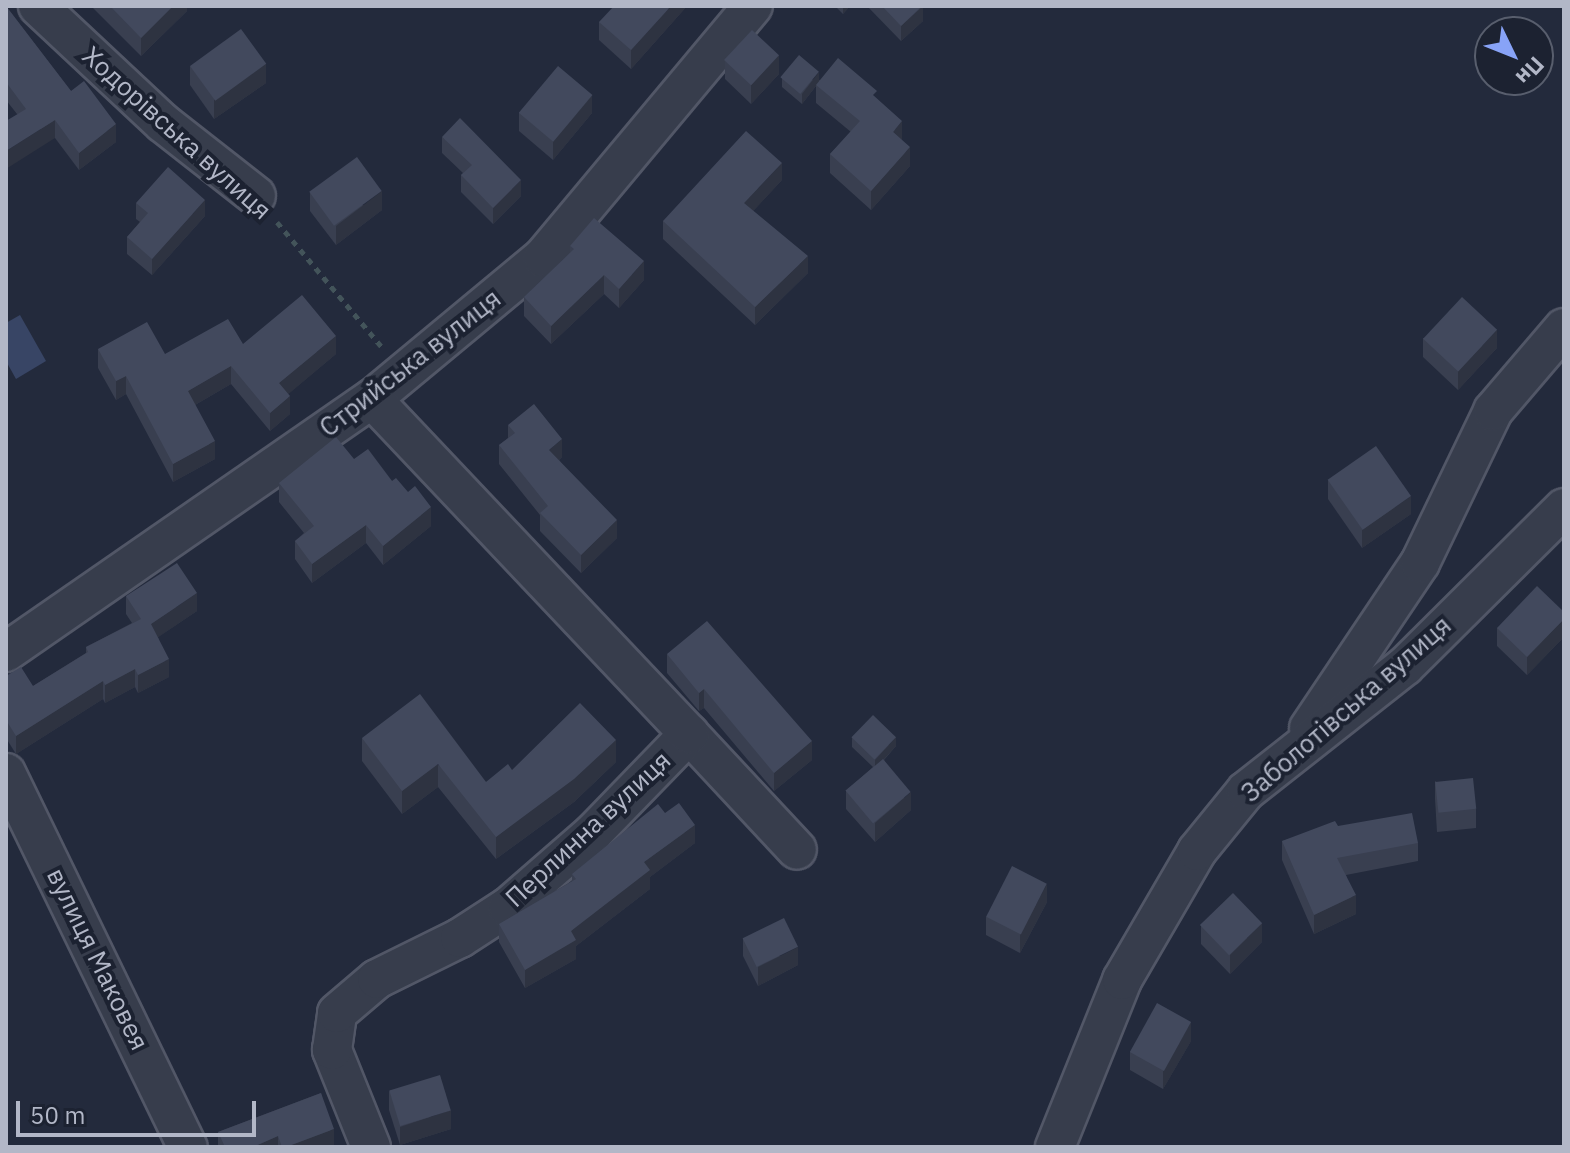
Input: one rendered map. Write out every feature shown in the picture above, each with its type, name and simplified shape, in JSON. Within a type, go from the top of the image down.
[{"type":"street","name":"Ходорівська вулиця","points":[[38,6],[163,123],[256,196]]},
{"type":"street","name":"Стрийська вулиця","points":[[6,652],[372,399],[543,257],[753,6]]},
{"type":"street","points":[[1293,753],[1420,563],[1493,411],[1564,328]]},
{"type":"street","name":"Перлинна вулиця","points":[[371,1147],[332,1050],[337,1013],[377,979],[460,938],[508,907],[593,833],[689,734],[372,399]]},
{"type":"street","name":"Заболотівська вулиця","points":[[1055,1147],[1122,980],[1197,851],[1246,791],[1405,666],[1564,508]]},
{"type":"street","points":[[689,734],[797,850]]},
{"type":"street","name":"вулиця Маковея","points":[[6,773],[188,1147]]},
{"type":"path","name":"Ходорівська вулиця","points":[[256,196],[404,374]]},
{"type":"water","points":[[20,315],[46,361],[16,379],[6,361],[6,323]]},
{"type":"building","points":[[6,6],[71,91],[84,81],[116,124],[79,153],[55,120],[6,151],[6,121],[26,109],[6,82]]},
{"type":"building","points":[[110,6],[173,6],[141,38]]},
{"type":"building","points":[[614,6],[671,6],[631,50],[599,22]]},
{"type":"building","points":[[882,6],[922,6],[901,26]]},
{"type":"building","points":[[241,29],[266,64],[215,101],[190,66]]},
{"type":"building","points":[[752,30],[779,55],[751,85],[724,60]]},
{"type":"building","points":[[799,55],[819,72],[800,94],[780,77]]},
{"type":"building","points":[[838,58],[877,91],[873,95],[902,121],[893,132],[910,147],[871,191],[830,154],[860,121],[816,85]]},
{"type":"building","points":[[558,66],[592,95],[553,142],[519,113]]},
{"type":"building","points":[[460,118],[521,180],[493,208],[461,175],[472,165],[442,137]]},
{"type":"building","points":[[746,131],[782,163],[744,203],[808,256],[755,307],[663,221]]},
{"type":"building","points":[[357,157],[382,191],[334,226],[309,192]]},
{"type":"building","points":[[168,167],[205,200],[152,259],[127,237],[148,213],[136,203]]},
{"type":"building","points":[[594,218],[644,261],[619,289],[604,275],[551,326],[524,297],[574,249],[570,246]]},
{"type":"building","points":[[302,295],[336,336],[279,383],[290,396],[270,413],[231,366],[188,391],[215,441],[173,464],[126,376],[116,381],[98,349],[147,322],[165,354],[228,319],[243,344]]},
{"type":"building","points":[[1462,297],[1497,330],[1458,371],[1423,339]]},
{"type":"building","points":[[534,404],[562,439],[549,450],[617,520],[581,555],[540,513],[548,506],[499,445],[515,433],[508,425]]},
{"type":"building","points":[[336,437],[354,459],[368,449],[392,481],[396,478],[408,492],[415,486],[431,507],[383,546],[366,525],[312,564],[295,541],[314,526],[279,483]]},
{"type":"building","points":[[1376,446],[1411,496],[1363,530],[1328,480]]},
{"type":"building","points":[[177,563],[197,593],[151,624],[169,659],[138,675],[135,669],[105,685],[103,681],[16,736],[6,720],[6,676],[21,667],[33,686],[88,652],[86,647],[141,619],[126,596]]},
{"type":"building","points":[[1537,586],[1564,612],[1564,619],[1527,657],[1497,628]]},
{"type":"building","points":[[707,621],[812,741],[774,773],[704,689],[699,693],[667,654]]},
{"type":"building","points":[[420,694],[486,782],[508,764],[512,770],[580,703],[616,740],[574,779],[496,837],[438,764],[402,791],[362,738]]},
{"type":"building","points":[[873,715],[896,737],[874,760],[851,737]]},
{"type":"building","points":[[883,759],[911,792],[873,823],[845,790]]},
{"type":"building","points":[[1473,778],[1476,809],[1438,813],[1435,782]]},
{"type":"building","points":[[679,803],[695,825],[644,862],[650,870],[571,931],[576,940],[525,970],[499,924],[576,879],[572,874],[658,804],[665,813]]},
{"type":"building","points":[[1412,813],[1418,843],[1337,858],[1356,895],[1314,915],[1282,841],[1335,821],[1338,826]]},
{"type":"building","points":[[1012,866],[1047,884],[1021,934],[986,917]]},
{"type":"building","points":[[1233,893],[1262,923],[1229,955],[1200,925]]},
{"type":"building","points":[[784,918],[798,947],[757,967],[743,938]]},
{"type":"building","points":[[1157,1003],[1191,1022],[1164,1071],[1130,1052]]},
{"type":"building","points":[[440,1075],[451,1110],[400,1126],[389,1090]]},
{"type":"building","points":[[321,1093],[334,1129],[286,1147],[282,1147],[278,1136],[253,1147],[225,1147],[218,1132]]}]
